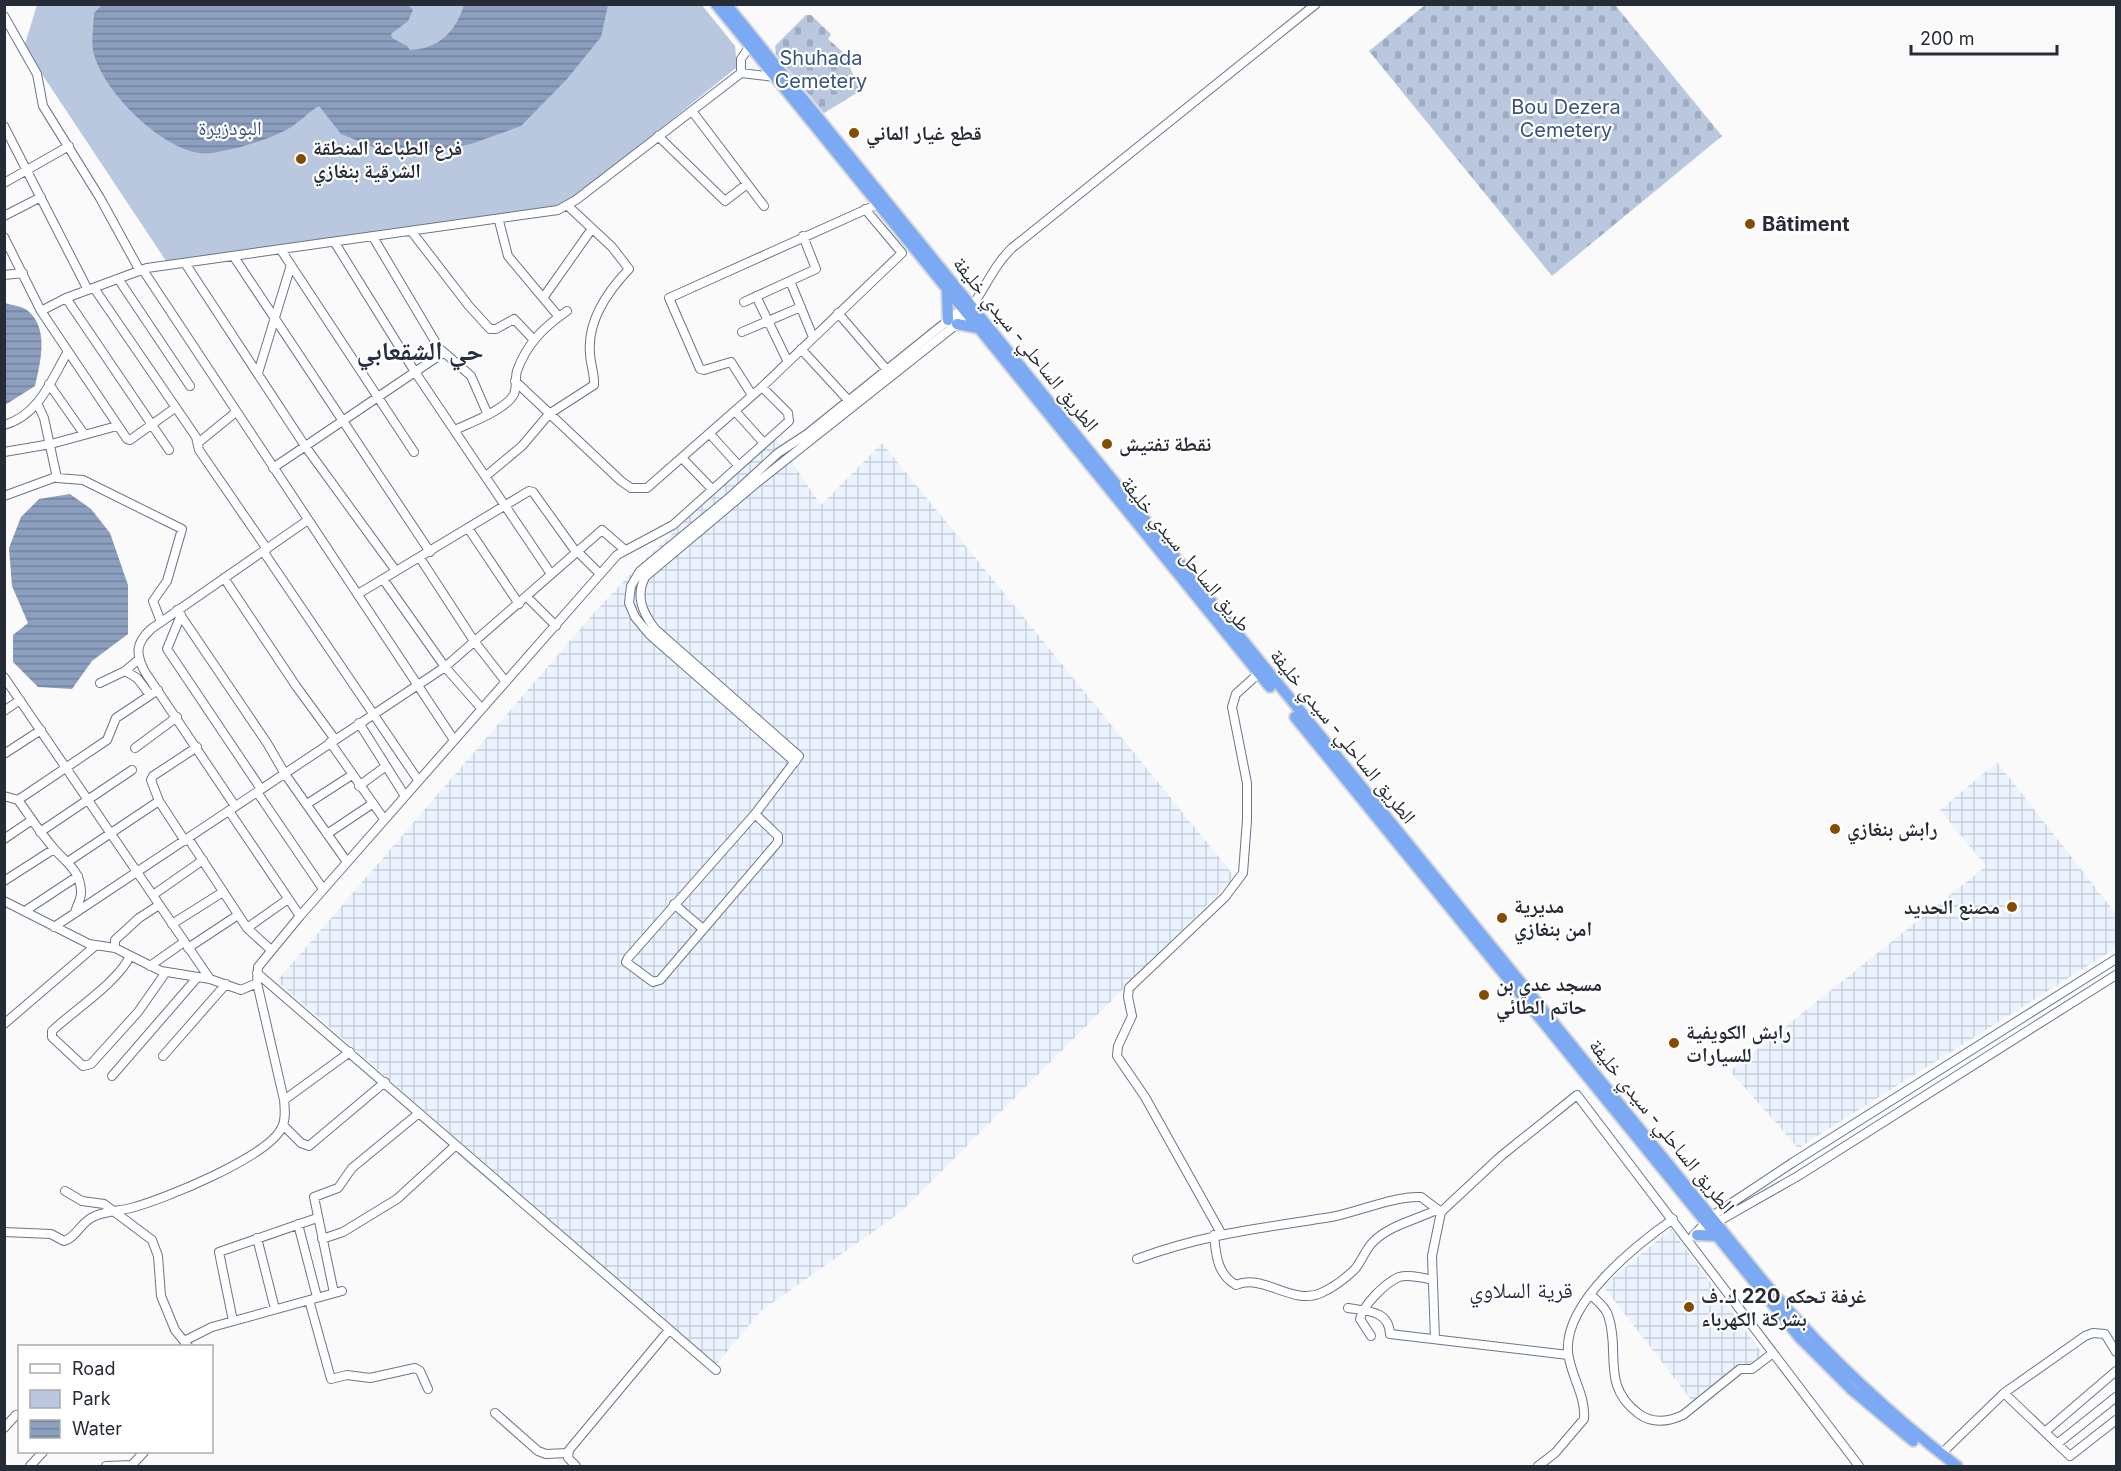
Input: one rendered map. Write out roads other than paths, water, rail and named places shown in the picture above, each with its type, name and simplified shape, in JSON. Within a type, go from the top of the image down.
[{"type":"highway","name":"طريق الساحل سيدي خليفة","points":[[716,4],[947,289],[971,307],[979,328],[1259,674],[1709,1220],[1717,1236],[1800,1338],[1830,1370],[1946,1467]]},
{"type":"highway","name":"الطريق الساحلي- سيدي خليفة","points":[[726,4],[1709,1220],[1804,1329],[1876,1399],[1957,1467]]},
{"type":"highway","points":[[947,289],[953,322],[979,328]]},
{"type":"highway","points":[[1694,1237],[1709,1220]]},
{"type":"highway","points":[[1694,1237],[1717,1236]]},
{"type":"street","points":[[755,814],[778,836],[778,842],[657,982],[653,982],[626,962],[632,952],[755,814],[797,759],[653,632],[640,599],[645,577],[757,478],[971,307],[1001,259],[1012,248],[1316,4]]},
{"type":"street","points":[[4,16],[7,27],[37,74],[43,106],[69,146],[141,270],[454,740]]},
{"type":"street","points":[[741,73],[741,59],[750,46]]},
{"type":"street","points":[[41,310],[66,298],[141,270],[552,212],[568,206],[741,73],[776,78]]},
{"type":"street","points":[[692,111],[764,206]]},
{"type":"street","points":[[4,126],[91,289],[175,408],[198,443],[199,450],[418,780]]},
{"type":"street","points":[[658,136],[723,200],[727,200],[747,184]]},
{"type":"street","points":[[4,183],[69,146]]},
{"type":"street","points":[[4,216],[41,197]]},
{"type":"street","points":[[752,395],[731,362],[704,370],[700,369],[669,298],[878,204]]},
{"type":"street","points":[[486,476],[522,446],[549,414],[594,385],[589,347],[594,322],[607,295],[629,270],[612,247],[591,230],[568,206]]},
{"type":"street","points":[[865,209],[902,253]]},
{"type":"street","points":[[499,220],[508,256],[558,317]]},
{"type":"street","points":[[543,298],[591,230]]},
{"type":"street","points":[[412,232],[469,306],[490,329],[496,329],[514,319],[533,339]]},
{"type":"street","points":[[744,302],[814,271],[817,266],[803,236]]},
{"type":"street","points":[[4,237],[41,310],[67,353],[128,440],[175,408]]},
{"type":"street","points":[[373,237],[443,353],[471,376],[488,415]]},
{"type":"street","points":[[335,243],[415,372],[551,574]]},
{"type":"street","points":[[515,381],[631,488],[647,488],[762,387],[911,245]]},
{"type":"street","points":[[281,250],[414,452]]},
{"type":"street","points":[[234,257],[430,552]]},
{"type":"street","points":[[185,263],[305,446],[396,571]]},
{"type":"street","points":[[258,373],[291,265]]},
{"type":"street","points":[[4,275],[22,273]]},
{"type":"street","points":[[119,280],[190,386]]},
{"type":"street","points":[[790,281],[813,337]]},
{"type":"street","points":[[756,296],[788,362]]},
{"type":"street","points":[[66,298],[169,450]]},
{"type":"street","points":[[742,332],[801,307]]},
{"type":"street","points":[[455,430],[488,415],[514,394],[515,381],[524,355],[533,339],[567,311]]},
{"type":"street","points":[[838,313],[887,369]]},
{"type":"street","points":[[799,445],[848,400],[953,322]]},
{"type":"street","points":[[801,349],[848,400]]},
{"type":"street","points":[[4,425],[23,419],[37,404],[67,353]]},
{"type":"street","points":[[273,468],[443,353]]},
{"type":"street","points":[[49,384],[84,434]]},
{"type":"street","points":[[4,1232],[51,1234],[64,1240],[73,1237],[81,1225],[94,1216],[132,1208],[199,1184],[256,1152],[273,1139],[283,1125],[284,1100],[257,983],[257,973],[271,950],[617,555],[673,525],[789,421],[789,417],[762,387]]},
{"type":"street","points":[[37,404],[51,444],[56,477]]},
{"type":"street","points":[[735,411],[764,442]]},
{"type":"street","points":[[198,443],[236,412]]},
{"type":"street","points":[[4,452],[51,444],[117,426]]},
{"type":"street","points":[[710,434],[738,465]]},
{"type":"street","points":[[682,458],[712,489]]},
{"type":"street","points":[[4,496],[56,477],[83,480],[182,529],[167,581],[153,601],[161,622]]},
{"type":"street","points":[[358,594],[529,491],[533,492],[576,552],[600,574]]},
{"type":"street","points":[[300,916],[232,809],[197,747],[138,660],[137,647],[140,639],[161,622],[179,613],[224,578],[308,520]]},
{"type":"street","points":[[468,528],[519,604]]},
{"type":"street","points":[[54,927],[137,869],[187,839],[332,740],[445,667],[603,530],[625,550]]},
{"type":"street","points":[[420,558],[474,641],[506,682]]},
{"type":"street","points":[[224,578],[332,740],[359,786],[384,819]]},
{"type":"street","points":[[383,579],[445,667],[482,709]]},
{"type":"street","points":[[528,597],[556,626]]},
{"type":"street","points":[[179,613],[267,743],[285,774],[347,862]]},
{"type":"street","points":[[179,613],[167,649],[323,889]]},
{"type":"street","points":[[100,683],[125,671],[138,660]]},
{"type":"street","points":[[125,671],[137,678],[150,695]]},
{"type":"street","points":[[1259,674],[1236,694],[1232,707],[1247,783],[1243,873],[1225,897],[1129,988],[1128,997],[1132,1016],[1117,1051],[1120,1062],[1150,1106],[1217,1234],[1218,1263],[1226,1280],[1236,1286],[1241,1283],[1264,1284],[1305,1296],[1319,1294],[1355,1269],[1373,1242],[1397,1226],[1434,1211],[1441,1212]]},
{"type":"street","points":[[4,677],[210,979]]},
{"type":"street","points":[[18,800],[107,740],[116,718],[158,690]]},
{"type":"street","points":[[4,711],[20,700]]},
{"type":"street","points":[[135,748],[177,717]]},
{"type":"street","points":[[359,723],[405,796]]},
{"type":"street","points":[[4,754],[41,730]]},
{"type":"street","points":[[197,747],[153,776],[151,785],[159,801],[203,860],[247,928],[271,950]]},
{"type":"street","points":[[359,786],[386,766]]},
{"type":"street","points":[[40,832],[132,770]]},
{"type":"street","points":[[307,804],[352,775]]},
{"type":"street","points":[[4,796],[18,800],[54,849],[69,861],[78,876],[81,892],[75,913]]},
{"type":"street","points":[[69,861],[159,801]]},
{"type":"street","points":[[327,834],[372,804]]},
{"type":"street","points":[[4,839],[32,820]]},
{"type":"street","points":[[4,881],[54,849]]},
{"type":"street","points":[[153,895],[203,860]]},
{"type":"street","points":[[25,911],[78,876]]},
{"type":"street","points":[[172,924],[223,892]]},
{"type":"street","points":[[247,928],[288,899]]},
{"type":"street","points":[[5,901],[96,946],[115,948],[166,972],[196,979],[210,979],[241,990],[257,983]]},
{"type":"street","points":[[674,904],[703,928]]},
{"type":"street","points":[[115,948],[115,940],[124,931],[159,905]]},
{"type":"street","points":[[150,966],[238,915]]},
{"type":"street","points":[[4,1024],[96,946]]},
{"type":"street","points":[[130,956],[127,964],[91,1000],[52,1030],[52,1037],[82,1066],[91,1064],[138,1012],[166,972]]},
{"type":"street","points":[[1709,1220],[2116,959]]},
{"type":"street","points":[[257,973],[716,1370]]},
{"type":"street","points":[[1709,1220],[1798,1176],[2116,975]]},
{"type":"street","points":[[112,1076],[196,979]]},
{"type":"street","points":[[163,1056],[226,984]]},
{"type":"street","points":[[284,1100],[350,1052]]},
{"type":"street","points":[[283,1125],[301,1143],[309,1146],[385,1082]]},
{"type":"street","points":[[1435,1340],[1432,1256],[1441,1212],[1501,1156],[1577,1095],[1672,1219],[1694,1237],[1773,1353],[1858,1467]]},
{"type":"street","points":[[65,1191],[82,1201],[101,1203],[141,1230],[156,1245],[161,1296],[175,1330],[186,1344],[233,1321],[338,1292],[322,1239],[314,1197],[338,1188],[352,1168],[419,1113]]},
{"type":"street","points":[[322,1239],[343,1232],[396,1199],[456,1145]]},
{"type":"street","points":[[1137,1259],[1182,1242],[1217,1234],[1332,1216],[1417,1197],[1428,1201],[1441,1212]]},
{"type":"street","points":[[233,1321],[219,1252],[317,1218]]},
{"type":"street","points":[[1538,1467],[1555,1453],[1584,1419],[1579,1385],[1568,1355],[1571,1334],[1590,1294],[1609,1272],[1672,1219]]},
{"type":"street","points":[[298,1224],[331,1379],[347,1375],[370,1378],[415,1368],[420,1371],[428,1389]]},
{"type":"street","points":[[320,1230],[331,1235]]},
{"type":"street","points":[[257,1238],[275,1309]]},
{"type":"street","points":[[1371,1336],[1360,1319],[1382,1289],[1399,1277],[1433,1280]]},
{"type":"street","points":[[1590,1294],[1607,1313],[1614,1371],[1621,1397],[1634,1410],[1652,1421],[1672,1420],[1683,1415],[1740,1369],[1752,1369],[1773,1353]]},
{"type":"street","points":[[1348,1308],[1378,1312],[1390,1328],[1390,1334],[1568,1355]]},
{"type":"street","points":[[495,1413],[538,1451],[544,1454],[568,1453],[669,1330]]},
{"type":"street","points":[[1941,1454],[2004,1393],[2066,1348],[2093,1333],[2105,1334],[2116,1352]]},
{"type":"street","points":[[2046,1431],[2116,1371]]},
{"type":"street","points":[[2004,1393],[2046,1431],[2067,1454],[2072,1456],[2116,1420]]},
{"type":"street","points":[[2057,1444],[2116,1397]]},
{"type":"street","points":[[4,1428],[16,1415]]},
{"type":"street","points":[[30,1467],[42,1453]]},
{"type":"street","points":[[106,1467],[132,1466],[143,1453]]},
{"type":"street","points":[[568,1453],[576,1467]]},
{"type":"water","points":[[102,5],[408,5],[413,10],[408,21],[391,34],[392,38],[410,50],[430,46],[445,37],[456,23],[464,5],[608,5],[601,37],[567,79],[521,126],[471,144],[418,154],[376,148],[341,134],[319,106],[286,130],[239,147],[211,153],[194,152],[176,145],[157,134],[122,102],[98,66],[92,37],[94,13]]},
{"type":"water","points":[[5,303],[25,309],[34,317],[39,326],[42,346],[35,386],[5,405]]},
{"type":"water","points":[[70,494],[91,509],[110,533],[128,585],[128,634],[92,661],[72,689],[38,687],[13,662],[13,635],[28,623],[12,586],[9,548],[21,517],[39,499]]},
{"type":"place","name":"قطع غيار الماني","points":[[854,133]]},
{"type":"place","name":"فرع الطباعة المنطقة الشرقية بنغازي","points":[[301,159]]},
{"type":"place","name":"Bâtiment","points":[[1750,224]]},
{"type":"place","name":"نقطة تفتيش","points":[[1107,444]]},
{"type":"place","name":"رابش بنغازي","points":[[1835,829]]},
{"type":"place","name":"مصنع الحديد","points":[[2012,907]]},
{"type":"place","name":"مديرية امن بنغازي","points":[[1502,918]]},
{"type":"place","name":"مسجد عدي بن حاتم الطائي","points":[[1484,995]]},
{"type":"place","name":"رابش الكويفية للسيارات","points":[[1674,1043]]},
{"type":"place","name":"غرفة تحكم 220 ك.ف بشركة الكهرباء","points":[[1689,1307]]},
{"type":"district","name":"حي الشقعابي","points":[[420,351]]},
{"type":"district","name":"قرية السلاوي","points":[[1521,1290]]},
{"type":"park label","name":"Shuhada Cemetery","points":[[821,70]]},
{"type":"park label","name":"Bou Dezera Cemetery","points":[[1566,118]]},
{"type":"park label","name":"البودزيرة","points":[[230,128]]}]
